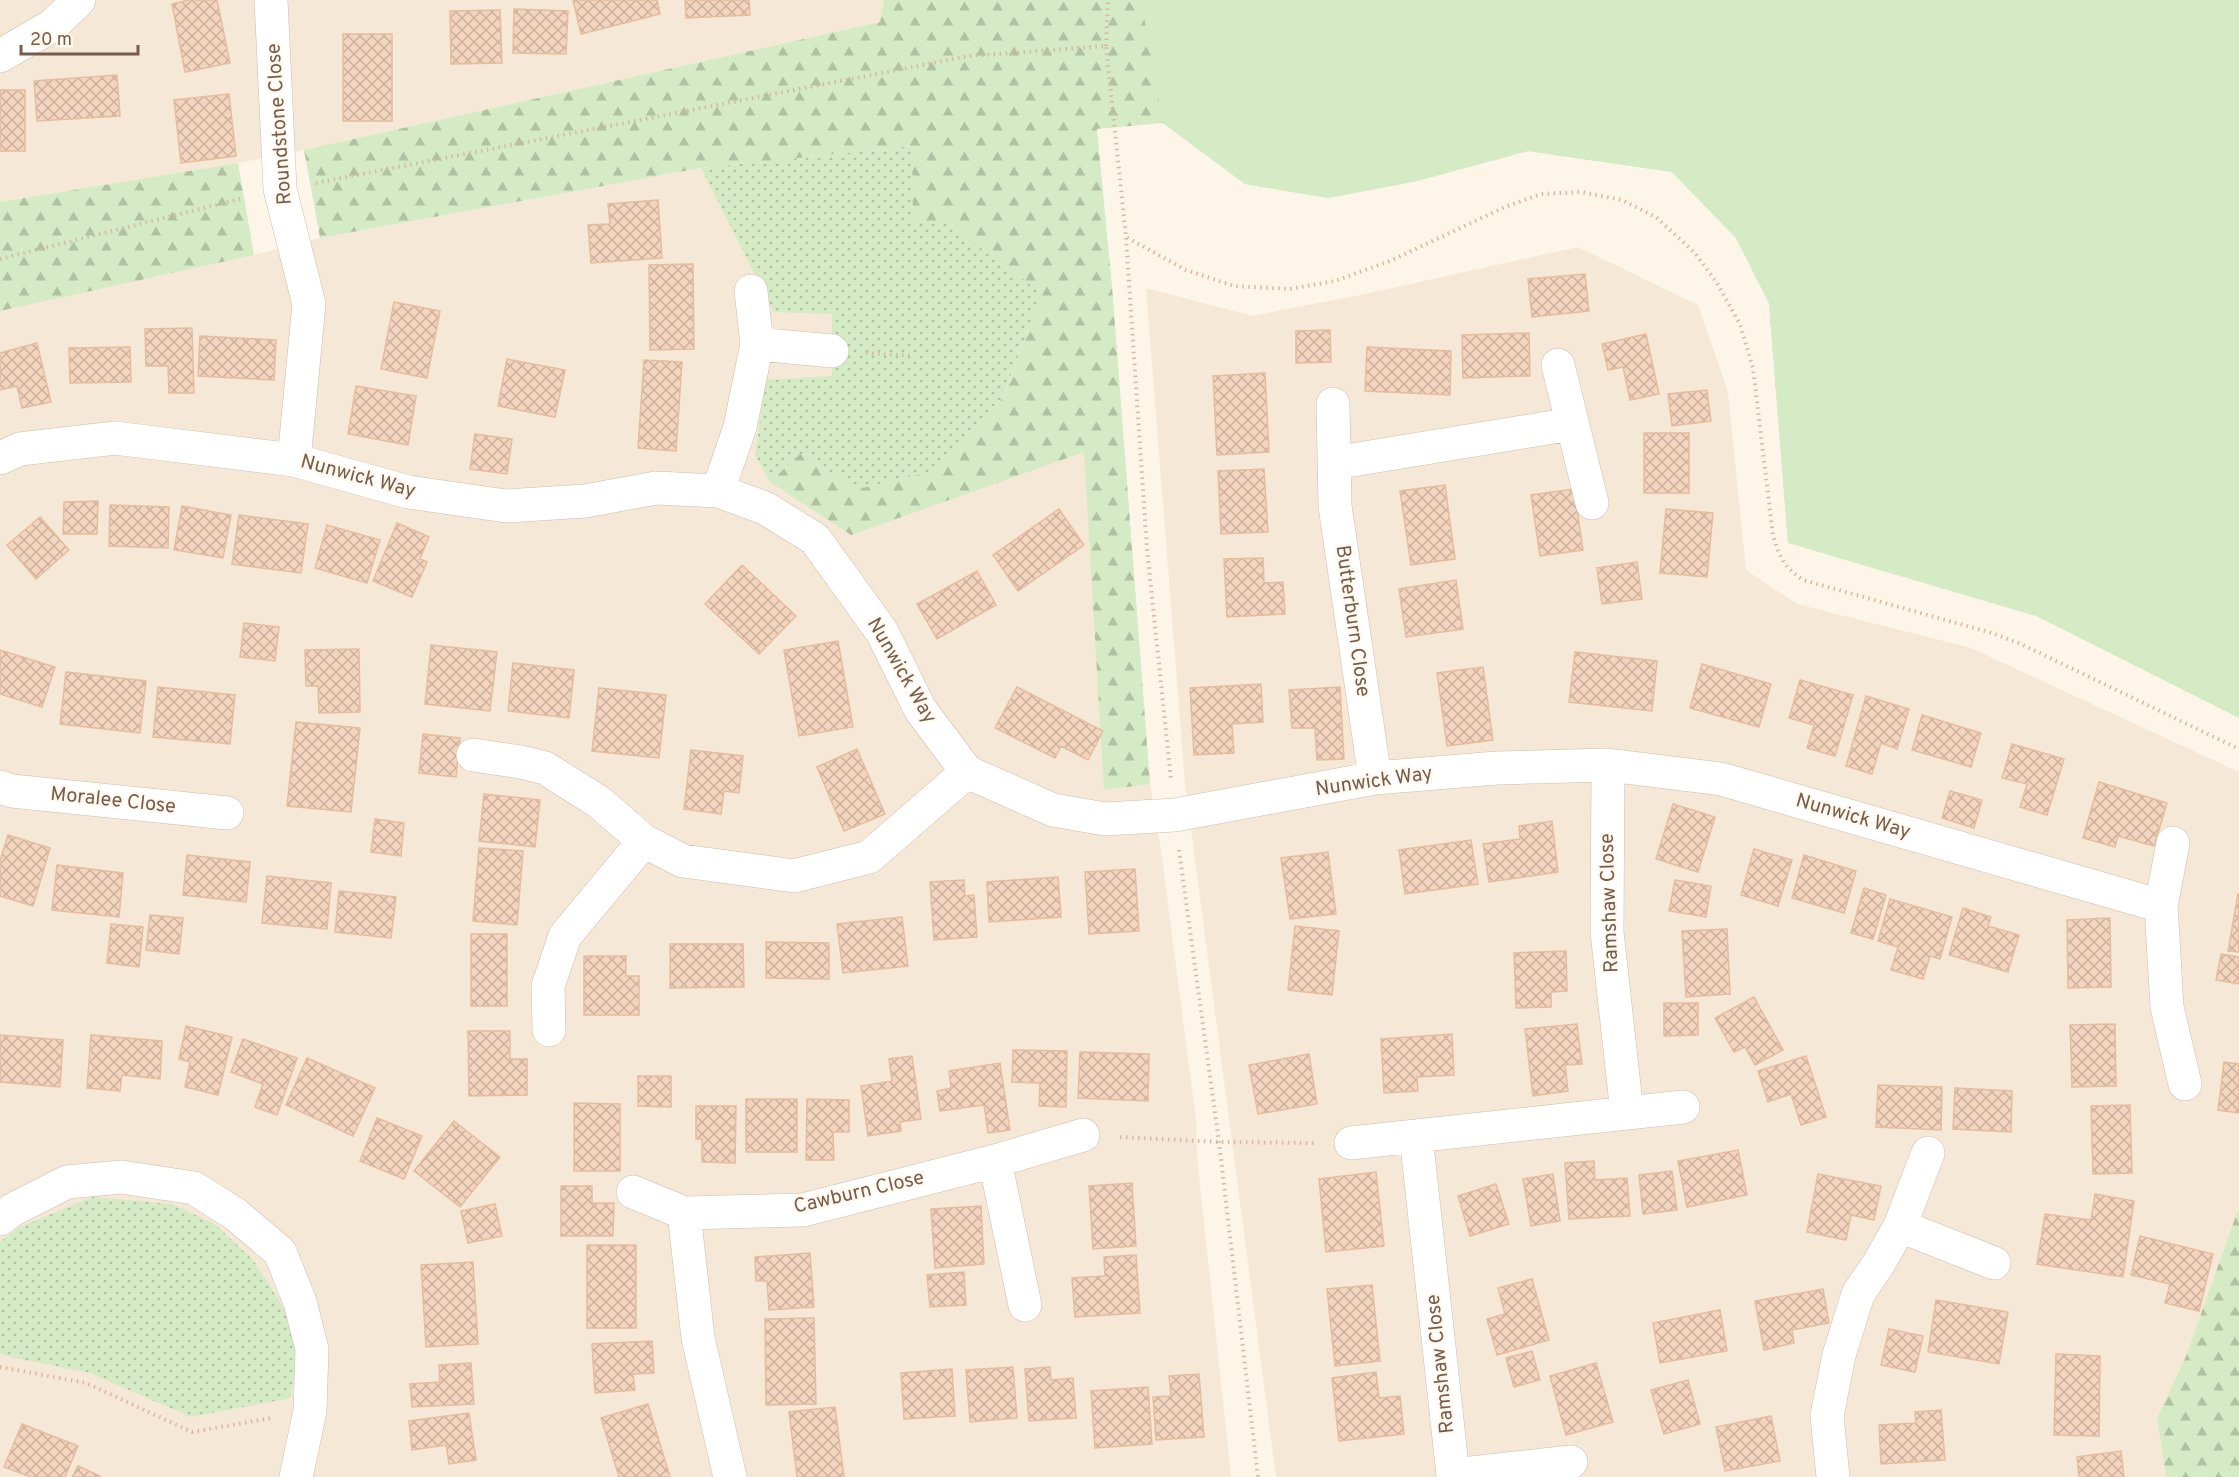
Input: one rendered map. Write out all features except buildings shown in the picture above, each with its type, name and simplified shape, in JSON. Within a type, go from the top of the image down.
[{"type":"street","points":[[0,56],[52,26],[79,0]]},
{"type":"street","name":"Roundstone Close","points":[[271,0],[280,189],[309,304],[294,460]]},
{"type":"street","points":[[718,490],[740,428],[758,344],[751,291]]},
{"type":"street","points":[[758,344],[832,351]]},
{"type":"street","points":[[1558,365],[1593,503]]},
{"type":"street","name":"Butterburn Close","points":[[1333,404],[1335,506],[1375,778]]},
{"type":"street","points":[[1334,463],[1572,424]]},
{"type":"street","name":"Nunwick Way","points":[[0,458],[20,449],[115,438],[294,460],[408,492],[506,506],[585,501],[656,488],[718,490],[765,508],[815,539],[882,632],[920,709],[967,772],[1053,810],[1105,819],[1175,815],[1375,778],[1497,768],[1608,765],[1720,779],[2161,906]]},
{"type":"street","points":[[473,755],[545,768],[599,802],[644,841],[683,861],[794,876],[869,857],[967,772]]},
{"type":"street","name":"Ramshaw Close","points":[[1608,765],[1607,932],[1627,1113]]},
{"type":"street","name":"Moralee Close","points":[[0,787],[12,791],[227,813]]},
{"type":"street","points":[[549,1030],[548,986],[565,936],[644,841]]},
{"type":"street","points":[[2173,843],[2161,906],[2167,1007],[2185,1084]]},
{"type":"street","points":[[1351,1143],[1683,1107]]},
{"type":"street","name":"Cawburn Close","points":[[633,1192],[684,1213],[803,1210],[995,1161],[1083,1135]]},
{"type":"street","name":"Ramshaw Close","points":[[1416,1136],[1453,1475],[1571,1462]]},
{"type":"street","points":[[1833,1477],[1827,1416],[1839,1354],[1858,1294],[1900,1226],[1928,1153]]},
{"type":"street","points":[[995,1161],[1024,1305]]},
{"type":"street","points":[[0,1219],[12,1210],[67,1182],[121,1177],[194,1188],[235,1214],[280,1252],[300,1302],[312,1349],[310,1411],[296,1477]]},
{"type":"street","points":[[684,1213],[698,1338],[730,1477]]},
{"type":"street","points":[[1900,1226],[1994,1263]]},
{"type":"path","points":[[1108,0],[1106,46],[1126,237],[1147,549],[1175,815],[1219,1142],[1258,1477]]},
{"type":"path","points":[[0,259],[280,189],[969,56],[1106,46]]},
{"type":"path","points":[[1126,237],[1186,270],[1234,286],[1290,289],[1335,281],[1390,261],[1505,207],[1541,194],[1581,192],[1622,200],[1656,218],[1695,252],[1717,283],[1740,324],[1753,368],[1773,536],[1779,555],[1788,569],[1803,580],[1992,633],[2023,645],[2239,749]]},
{"type":"path","points":[[832,351],[912,356]]},
{"type":"path","points":[[1083,1135],[1219,1142],[1351,1143]]},
{"type":"path","points":[[0,1367],[86,1383],[192,1432],[310,1411]]},
{"type":"shaded area","points":[[0,0],[884,0],[880,22],[304,150],[0,202]]},
{"type":"shaded area","points":[[912,146],[1112,287],[1150,784],[1161,850],[1196,1120],[1197,1156],[1231,1477],[0,1477],[0,311],[254,255],[320,238],[701,168]]},
{"type":"shaded area","points":[[1578,247],[1698,305],[1728,392],[1746,570],[1797,604],[1971,648],[2239,772],[2239,1207],[2186,1356],[2157,1418],[2166,1477],[1276,1477],[1185,783],[1146,288],[1252,316],[1370,293]]},
{"type":"green space","points":[[884,0],[1223,0],[1791,23],[1788,543],[1769,303],[1736,238],[1672,172],[1528,151],[1417,181],[1328,198],[1245,184],[1163,123],[1097,129],[1112,287],[1150,784],[1104,790],[1084,452],[851,535],[770,482],[800,454],[858,489],[934,471],[1004,396],[1042,293],[947,223],[913,222],[912,146],[701,168],[320,238],[304,150],[880,22]]},
{"type":"green space","points":[[1141,0],[2239,0],[2239,718],[2036,616],[1788,543],[1769,303],[1736,238],[1672,172],[1528,151],[1417,181],[1328,198],[1245,184],[1163,123]]},
{"type":"green space","points":[[912,146],[947,223],[1042,293],[1003,396],[934,471],[858,489],[800,454],[770,482],[755,455],[766,380],[832,376],[832,314],[774,312],[701,168]]},
{"type":"green space","points":[[238,163],[254,255],[0,311],[0,202]]},
{"type":"green space","points":[[92,1197],[172,1204],[215,1224],[254,1261],[288,1315],[298,1357],[290,1398],[191,1417],[90,1373],[0,1353],[0,1242],[17,1228]]},
{"type":"green space","points":[[2239,1207],[2239,1477],[2166,1477],[2157,1418],[2186,1356]]}]
